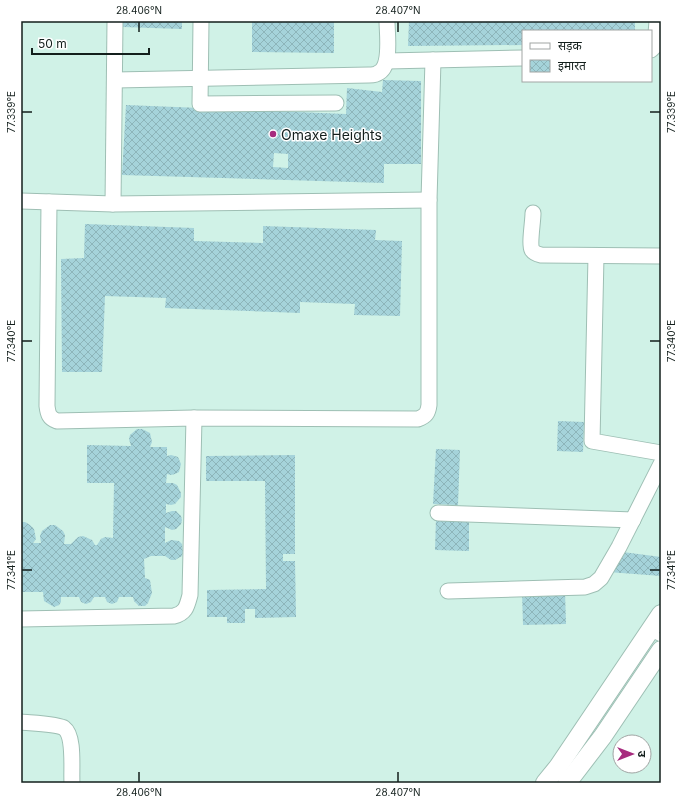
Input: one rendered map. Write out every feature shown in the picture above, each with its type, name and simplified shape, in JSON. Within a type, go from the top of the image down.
[{"type":"street","points":[[113,204],[115,21]]},
{"type":"street","points":[[201,21],[200,104],[336,103]]},
{"type":"street","points":[[115,80],[369,75],[378,73],[385,68],[387,61],[387,21]]},
{"type":"street","points":[[652,49],[655,46],[657,37],[657,21]]},
{"type":"street","points":[[387,61],[522,58]]},
{"type":"street","points":[[49,202],[47,406],[51,419],[56,421],[194,418],[418,419],[424,417],[428,412],[429,405],[429,200],[432,60]]},
{"type":"street","points":[[21,201],[113,204],[429,200]]},
{"type":"street","points":[[533,214],[531,244],[532,250],[536,254],[661,256]]},
{"type":"street","points":[[596,256],[592,441],[661,453]]},
{"type":"street","points":[[21,620],[181,615],[187,607],[190,595],[194,418]]},
{"type":"street","points":[[448,591],[586,587],[594,584],[601,578],[633,520],[661,464]]},
{"type":"street","points":[[438,513],[633,520]]},
{"type":"street","points":[[544,783],[558,767],[655,635],[661,614]]},
{"type":"street","points":[[567,783],[603,736],[661,650]]},
{"type":"street","points":[[21,722],[59,726],[64,728],[69,734],[71,744],[72,783]]},
{"type":"building","points":[[123,21],[182,21],[182,29],[123,27]]},
{"type":"building","points":[[252,21],[334,21],[334,53],[252,52]]},
{"type":"building","points":[[409,21],[635,21],[635,30],[522,30],[522,45],[408,46]]},
{"type":"building","name":"Omaxe Heights","points":[[383,80],[421,81],[421,164],[384,164],[384,183],[122,175],[126,105],[346,114],[347,88],[382,92]],"holes":[[[274,153],[288,154],[288,168],[273,167]]]},
{"type":"building","points":[[85,224],[194,228],[194,241],[263,243],[263,226],[376,230],[375,240],[402,241],[400,316],[354,315],[355,304],[300,302],[300,313],[165,308],[166,298],[105,296],[102,372],[62,372],[61,259],[84,258]]},
{"type":"building","points":[[558,421],[584,422],[583,452],[557,451]]},
{"type":"building","points":[[137,429],[142,429],[150,433],[152,442],[150,447],[167,447],[167,456],[171,455],[178,457],[181,464],[179,472],[171,475],[167,474],[166,483],[173,483],[177,485],[181,493],[181,497],[175,504],[166,504],[166,513],[176,511],[181,516],[182,520],[181,524],[176,529],[172,530],[165,527],[165,543],[171,540],[179,541],[182,544],[182,556],[175,560],[171,560],[165,556],[151,556],[144,559],[145,578],[150,580],[152,593],[148,603],[145,606],[139,606],[134,601],[133,597],[119,597],[117,602],[112,604],[107,602],[105,597],[94,597],[91,602],[86,604],[81,602],[79,597],[61,597],[61,602],[59,605],[54,607],[44,601],[43,592],[21,592],[21,522],[25,522],[34,529],[36,539],[33,543],[41,543],[40,536],[42,531],[50,525],[55,525],[63,531],[65,535],[64,544],[71,544],[78,537],[83,536],[92,540],[95,545],[97,545],[101,539],[105,537],[113,538],[114,483],[87,483],[87,445],[131,446],[129,439],[130,435]]},
{"type":"building","points":[[436,449],[460,450],[458,505],[433,504]]},
{"type":"building","points":[[295,455],[295,554],[283,554],[283,561],[295,561],[296,617],[255,618],[255,609],[245,609],[245,623],[227,623],[227,617],[207,617],[207,590],[266,589],[265,481],[206,481],[206,456]]},
{"type":"building","points":[[436,519],[469,519],[469,551],[435,550]]},
{"type":"building","points":[[623,552],[661,557],[661,576],[608,572]]},
{"type":"building","points":[[565,591],[566,624],[523,625],[522,592]]},
{"type":"place","name":"Omaxe Heights","points":[[273,134]]}]
